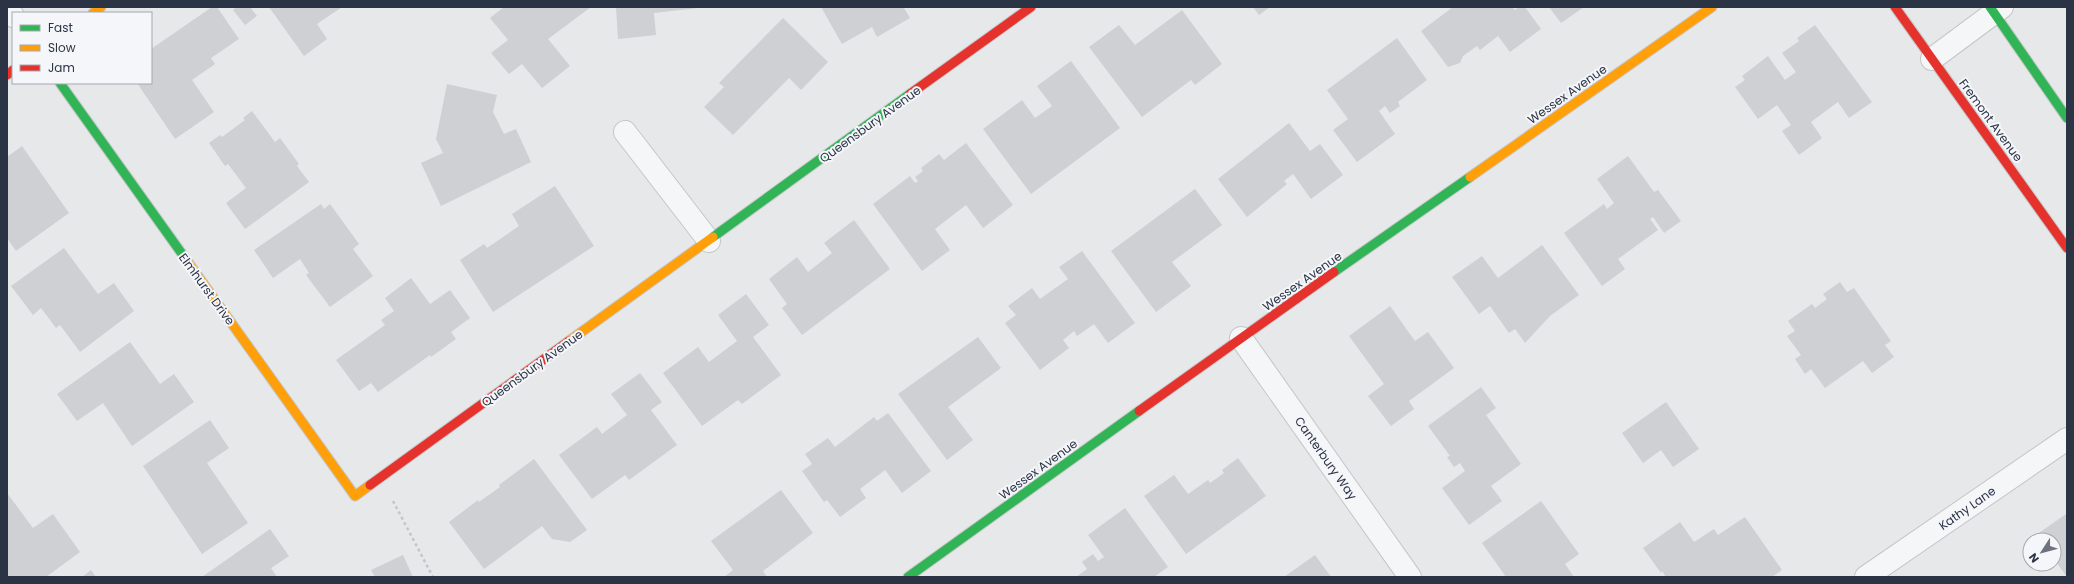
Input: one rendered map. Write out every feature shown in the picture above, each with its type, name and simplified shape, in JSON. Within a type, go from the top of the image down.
[{"type":"street","name":"Queensbury Avenue","points":[[355,496],[1031,7]]},
{"type":"street","name":"Wessex Avenue","points":[[908,577],[1241,338],[1712,7]]},
{"type":"street","name":"Fremont Avenue","points":[[1895,7],[2067,248]]},
{"type":"street","points":[[1932,59],[1995,9],[2067,118]]},
{"type":"street","name":"Elmhurst Drive","points":[[61,84],[355,496]]},
{"type":"street","points":[[625,132],[709,241]]},
{"type":"street","name":"Canterbury Way","points":[[1241,338],[1410,577]]},
{"type":"street","name":"Kathy Lane","points":[[1866,577],[2067,439]]},
{"type":"path","points":[[380,478],[433,577]]},
{"type":"building","points":[[212,7],[217,7],[239,39],[211,58],[215,64],[192,80],[214,112],[175,139],[138,84],[152,84],[152,48]]},
{"type":"building","points":[[237,7],[250,7],[257,16],[245,25],[233,10]]},
{"type":"building","points":[[269,7],[342,7],[317,24],[327,39],[304,56]]},
{"type":"building","points":[[504,7],[591,7],[548,39],[570,66],[542,88],[522,64],[509,74],[491,53],[508,40],[490,18]]},
{"type":"building","points":[[616,7],[698,8],[654,13],[656,35],[618,39]]},
{"type":"building","points":[[821,7],[906,7],[904,8],[910,18],[877,37],[872,27],[842,44]]},
{"type":"building","points":[[1253,7],[1270,7],[1259,15]]},
{"type":"building","points":[[1453,7],[1512,7],[1515,10],[1519,7],[1525,7],[1541,29],[1510,52],[1498,36],[1480,50],[1477,46],[1463,56],[1460,63],[1448,67],[1421,31]]},
{"type":"building","points":[[1549,7],[1584,7],[1561,23]]},
{"type":"building","points":[[1182,10],[1222,64],[1195,85],[1191,80],[1142,117],[1089,47],[1119,25],[1135,45]]},
{"type":"building","points":[[783,18],[828,62],[801,90],[789,78],[733,135],[704,107],[724,87],[719,83]]},
{"type":"building","points":[[1815,25],[1872,102],[1849,118],[1838,102],[1811,122],[1822,138],[1799,155],[1782,131],[1791,125],[1777,105],[1758,119],[1735,87],[1745,80],[1742,76],[1768,56],[1785,80],[1796,72],[1782,53],[1799,41],[1797,38]]},
{"type":"building","points":[[1397,38],[1427,80],[1398,102],[1400,106],[1390,113],[1385,106],[1379,111],[1395,134],[1357,162],[1333,130],[1348,119],[1327,90]]},
{"type":"building","points":[[1071,61],[1120,128],[1031,194],[983,129],[1022,100],[1035,118],[1052,106],[1037,86]]},
{"type":"building","points":[[447,84],[497,95],[493,112],[504,134],[516,129],[531,162],[441,206],[421,163],[443,153],[436,139]]},
{"type":"building","points":[[252,111],[275,142],[280,138],[299,164],[297,166],[309,182],[245,229],[226,203],[246,188],[228,164],[225,166],[209,143],[220,135],[222,137],[245,120],[243,118]]},
{"type":"building","points":[[1289,123],[1310,151],[1320,144],[1343,175],[1311,199],[1293,174],[1284,181],[1287,184],[1247,217],[1218,179]]},
{"type":"building","points":[[966,143],[1013,205],[983,228],[966,205],[935,229],[950,250],[922,271],[873,204],[910,176],[915,183],[918,181],[915,177],[923,171],[921,168],[939,154],[944,160]]},
{"type":"building","points":[[22,146],[69,213],[16,251],[7,238],[7,157]]},
{"type":"building","points":[[1628,156],[1654,192],[1658,190],[1681,221],[1664,233],[1653,217],[1650,219],[1658,230],[1618,259],[1625,269],[1602,286],[1564,233],[1604,204],[1607,209],[1614,203],[1597,179]]},
{"type":"building","points":[[555,186],[594,246],[493,312],[460,260],[484,244],[487,248],[519,226],[512,214]]},
{"type":"building","points":[[1195,189],[1222,225],[1172,262],[1191,286],[1156,312],[1111,251]]},
{"type":"building","points":[[321,204],[324,209],[330,204],[359,244],[353,249],[373,276],[330,307],[306,275],[309,273],[300,259],[273,278],[254,250]]},
{"type":"building","points":[[854,220],[890,269],[802,335],[782,308],[787,304],[769,279],[797,257],[808,272],[832,253],[824,243]]},
{"type":"building","points":[[1542,245],[1579,295],[1550,316],[1525,343],[1515,329],[1509,333],[1490,306],[1479,314],[1452,277],[1482,256],[1498,278]]},
{"type":"building","points":[[64,248],[98,294],[114,283],[134,311],[80,352],[60,325],[56,328],[41,308],[33,315],[11,286]]},
{"type":"building","points":[[1082,251],[1135,323],[1108,343],[1094,324],[1077,336],[1074,331],[1063,340],[1069,348],[1040,370],[1005,323],[1016,315],[1008,306],[1032,288],[1040,299],[1068,279],[1059,267]]},
{"type":"building","points":[[411,278],[430,304],[450,290],[470,318],[451,332],[456,339],[431,357],[430,355],[378,392],[371,383],[359,391],[336,360],[385,325],[381,320],[394,311],[385,298]]},
{"type":"building","points":[[1840,282],[1847,292],[1854,288],[1891,341],[1885,345],[1894,357],[1872,373],[1863,361],[1825,388],[1811,369],[1805,374],[1795,359],[1801,355],[1787,336],[1795,331],[1788,321],[1812,304],[1815,308],[1827,299],[1823,294]]},
{"type":"building","points":[[746,294],[769,325],[753,337],[781,375],[742,404],[738,400],[702,426],[663,373],[698,347],[709,362],[737,341],[718,315]]},
{"type":"building","points":[[1390,306],[1415,341],[1428,332],[1454,368],[1409,401],[1414,409],[1391,426],[1368,396],[1384,384],[1349,336]]},
{"type":"building","points":[[978,337],[1001,368],[948,407],[973,440],[947,460],[898,394]]},
{"type":"building","points":[[130,342],[160,384],[174,374],[194,402],[132,446],[103,403],[77,421],[57,394]]},
{"type":"building","points":[[640,373],[662,402],[651,410],[677,445],[629,480],[625,475],[592,499],[559,455],[597,427],[602,434],[627,415],[611,394]]},
{"type":"building","points":[[1481,387],[1496,408],[1486,415],[1521,464],[1491,486],[1502,501],[1469,525],[1442,488],[1465,471],[1460,463],[1454,467],[1447,457],[1450,456],[1428,426]]},
{"type":"building","points":[[1666,402],[1699,449],[1673,467],[1661,450],[1643,463],[1622,433]]},
{"type":"building","points":[[888,413],[931,471],[902,493],[885,470],[860,489],[866,498],[840,517],[827,500],[824,502],[802,471],[812,464],[805,454],[828,438],[835,447],[874,417],[877,421]]},
{"type":"building","points":[[210,420],[229,448],[207,463],[248,523],[202,554],[143,466]]},
{"type":"building","points":[[1238,458],[1266,496],[1186,554],[1144,496],[1174,475],[1188,494],[1208,480],[1210,483],[1224,473],[1222,470]]},
{"type":"building","points":[[534,459],[587,530],[570,542],[552,539],[542,526],[484,569],[449,522],[478,500],[479,502],[500,487],[499,485]]},
{"type":"building","points":[[781,490],[813,533],[763,571],[767,577],[724,577],[733,570],[711,541]]},
{"type":"building","points":[[7,493],[33,528],[53,514],[80,552],[46,577],[7,577]]},
{"type":"building","points":[[1541,501],[1579,554],[1565,564],[1574,577],[1506,577],[1482,543]]},
{"type":"building","points":[[1125,508],[1168,567],[1154,577],[1076,577],[1087,569],[1082,562],[1093,554],[1098,561],[1104,557],[1088,535]]},
{"type":"building","points":[[2066,514],[2067,515],[2067,577],[2062,570],[2062,532],[2040,532]]},
{"type":"building","points":[[1745,517],[1782,570],[1772,577],[1666,577],[1662,571],[1661,573],[1643,548],[1680,522],[1694,542],[1714,529],[1718,535]]},
{"type":"building","points":[[270,529],[289,556],[271,568],[277,577],[202,577]]},
{"type":"building","points":[[403,555],[413,577],[375,577],[371,570]]},
{"type":"building","points":[[1315,555],[1331,577],[1284,577]]},
{"type":"building","points":[[91,570],[96,577],[82,577]]},
{"type":"traffic: fast","points":[[1990,7],[2067,118]]},
{"type":"traffic: fast","points":[[61,84],[185,258]]},
{"type":"traffic: fast","points":[[713,237],[910,94]]},
{"type":"traffic: fast","points":[[1334,272],[1470,177]]},
{"type":"traffic: fast","points":[[908,577],[1139,411]]},
{"type":"traffic: slow","points":[[94,12],[101,7]]},
{"type":"traffic: slow","points":[[1470,177],[1712,7]]},
{"type":"traffic: slow","points":[[569,341],[713,237]]},
{"type":"traffic: slow","points":[[185,258],[355,496],[370,485]]},
{"type":"traffic: jam","points":[[910,94],[1031,7]]},
{"type":"traffic: jam","points":[[1895,7],[2067,248]]},
{"type":"traffic: jam","points":[[7,75],[12,71]]},
{"type":"traffic: jam","points":[[1139,411],[1334,272]]},
{"type":"traffic: jam","points":[[370,485],[569,341]]}]
